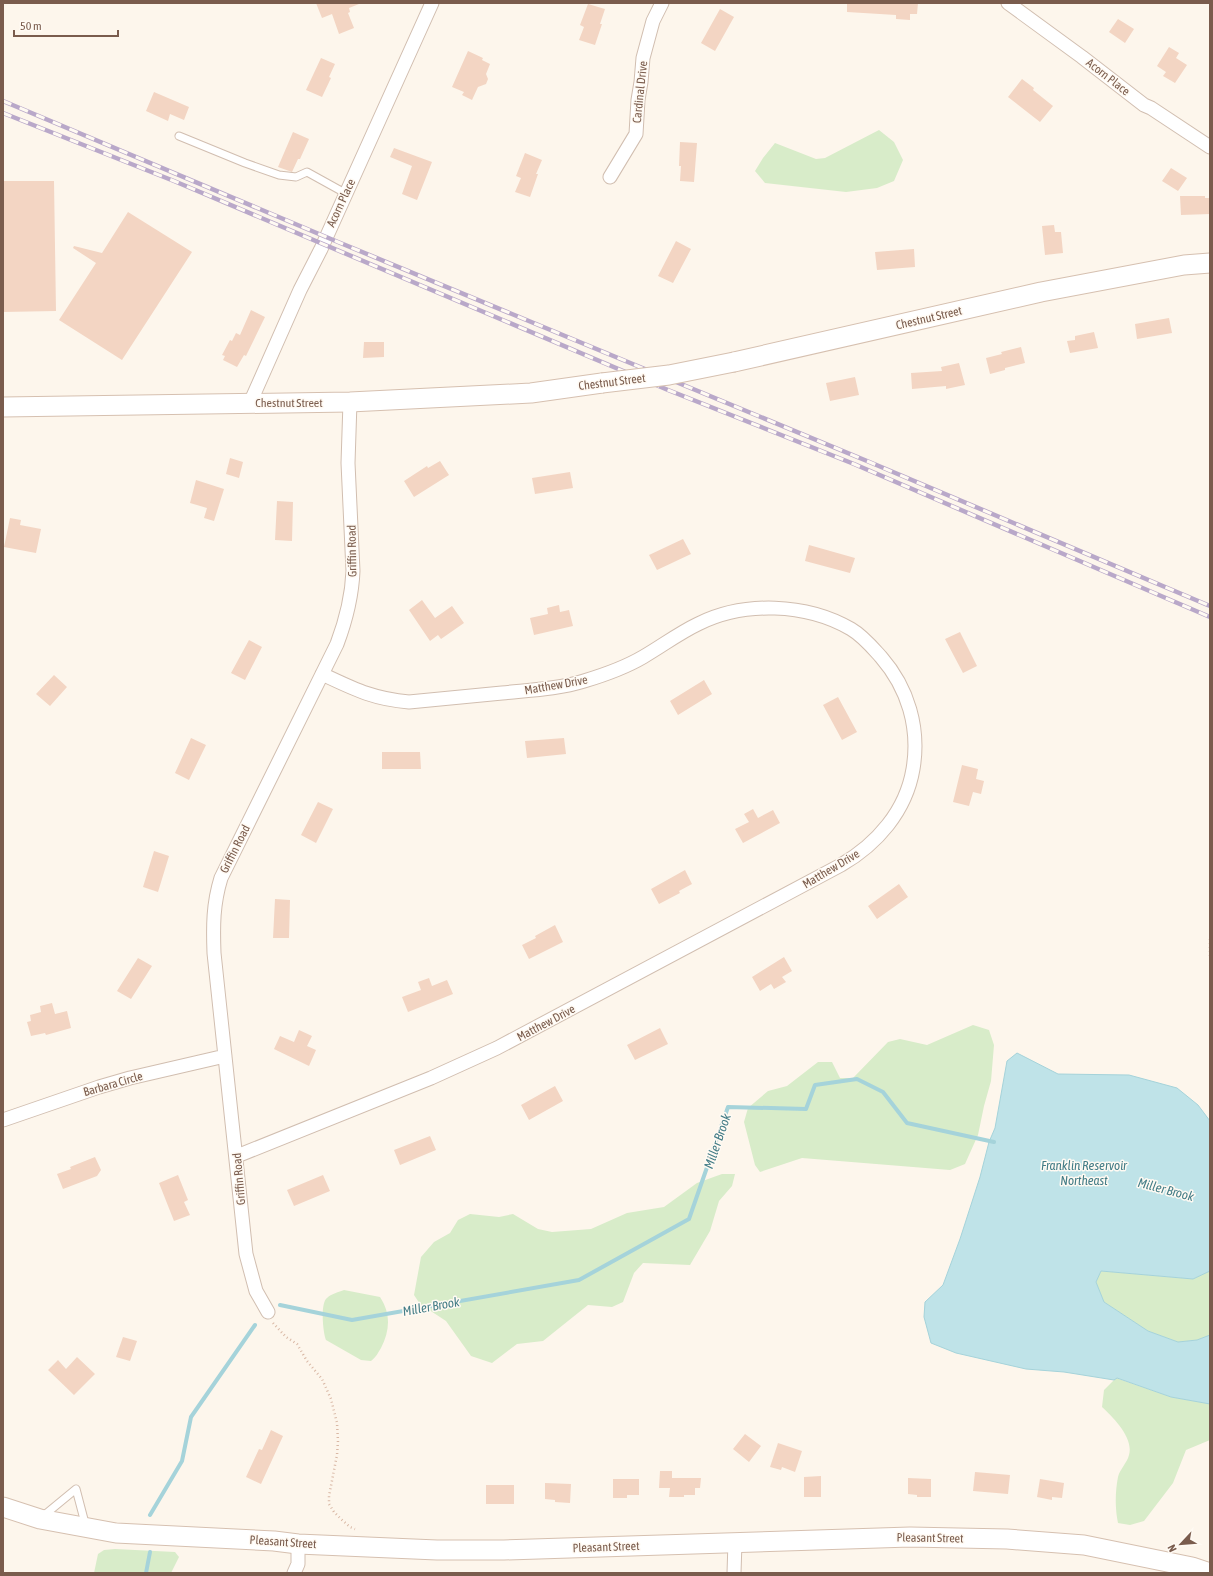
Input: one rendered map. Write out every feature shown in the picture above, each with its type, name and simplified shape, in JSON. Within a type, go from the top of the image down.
[{"type":"main road","name":"Chestnut Street","points":[[3,407],[350,402],[531,392],[602,384],[669,375],[734,362],[1042,292],[1184,265],[1210,263]]},
{"type":"main road","name":"Pleasant Street","points":[[3,1507],[40,1519],[87,1529],[116,1533],[274,1541],[298,1544],[437,1550],[504,1550],[910,1536],[1006,1539],[1084,1545],[1210,1573]]},
{"type":"street","name":"Acorn Place","points":[[250,403],[300,290],[321,249],[345,193],[411,53],[432,3]]},
{"type":"street","name":"Cardinal Drive","points":[[610,176],[636,134],[642,58],[652,21],[662,3]]},
{"type":"street","name":"Acorn Place","points":[[1008,3],[1144,105],[1151,108],[1210,147]]},
{"type":"street","name":"Griffin Road","points":[[268,1312],[256,1291],[246,1254],[237,1156],[214,953],[213,925],[215,898],[221,878],[322,674],[345,624],[352,588],[353,571],[348,463],[350,402]]},
{"type":"street","name":"Matthew Drive","points":[[237,1156],[431,1078],[497,1048],[855,857],[877,838],[899,810],[910,785],[913,769],[916,744],[915,730],[907,701],[896,676],[870,645],[851,629],[823,617],[802,611],[784,609],[745,609],[722,614],[698,624],[641,658],[585,681],[558,687],[409,702],[373,697],[322,674]]},
{"type":"street","name":"Barbara Circle","points":[[3,1120],[99,1087],[225,1056]]},
{"type":"street","points":[[734,1573],[735,1542]]},
{"type":"street","points":[[294,1573],[298,1564],[298,1544]]},
{"type":"lane","points":[[179,136],[245,163],[279,174],[296,177],[308,172],[345,193]]},
{"type":"lane","points":[[40,1519],[76,1488],[87,1529]]},
{"type":"path","points":[[1210,939],[1210,958]]},
{"type":"path","points":[[268,1312],[280,1330],[297,1344],[307,1362],[326,1387],[331,1399],[336,1418],[338,1441],[329,1504],[334,1512],[345,1523],[359,1531]]},
{"type":"green space","points":[[879,130],[894,142],[903,160],[894,181],[877,188],[846,192],[765,183],[755,171],[775,143],[816,159],[825,158]]},
{"type":"green space","points":[[973,1025],[989,1030],[994,1045],[991,1081],[978,1135],[965,1164],[950,1170],[802,1158],[760,1172],[755,1165],[744,1122],[748,1108],[768,1091],[787,1086],[818,1062],[832,1062],[840,1078],[853,1078],[888,1042],[900,1039],[927,1045]]},
{"type":"green space","points":[[722,1174],[735,1174],[732,1186],[719,1201],[710,1231],[690,1265],[643,1263],[634,1273],[623,1302],[612,1307],[588,1305],[543,1341],[517,1344],[492,1363],[471,1356],[446,1321],[420,1304],[414,1295],[421,1257],[434,1242],[450,1233],[458,1220],[470,1214],[499,1217],[513,1214],[538,1229],[552,1232],[591,1229],[627,1213],[664,1207],[697,1183]]},
{"type":"green space","points":[[1101,1271],[1193,1279],[1210,1271],[1210,1335],[1197,1340],[1178,1342],[1148,1331],[1104,1302],[1096,1282]]},
{"type":"green space","points":[[344,1290],[380,1297],[384,1303],[388,1316],[388,1328],[381,1348],[371,1361],[361,1360],[326,1340],[324,1331],[323,1306],[327,1298]]},
{"type":"green space","points":[[1116,1378],[1171,1397],[1210,1404],[1210,1440],[1186,1450],[1173,1483],[1144,1521],[1130,1525],[1118,1523],[1116,1512],[1116,1489],[1120,1471],[1127,1461],[1130,1448],[1122,1428],[1102,1407],[1104,1390]]},
{"type":"green space","points":[[115,1549],[175,1552],[179,1557],[171,1573],[94,1573],[98,1554],[104,1550]]},
{"type":"water","name":"Franklin Reservoir Northeast","points":[[1017,1053],[1058,1074],[1129,1075],[1177,1088],[1198,1105],[1210,1121],[1210,1271],[1193,1279],[1101,1271],[1096,1282],[1104,1302],[1148,1331],[1178,1342],[1197,1340],[1210,1335],[1210,1404],[1171,1397],[1117,1378],[1114,1380],[1064,1372],[1026,1369],[956,1353],[931,1343],[924,1317],[925,1302],[943,1285],[960,1239],[980,1177],[989,1142],[995,1128],[1007,1061]]},
{"type":"building","points":[[316,3],[359,3],[349,8],[350,12],[348,13],[354,28],[339,34],[332,14],[322,18]]},
{"type":"building","points":[[847,3],[918,3],[917,14],[910,14],[910,20],[896,19],[896,15],[847,12]]},
{"type":"building","points":[[588,4],[605,9],[595,45],[579,40],[584,27],[580,25]]},
{"type":"building","points":[[720,9],[734,17],[715,51],[701,43]]},
{"type":"building","points":[[1118,19],[1134,29],[1125,43],[1109,32]]},
{"type":"building","points":[[1169,47],[1179,53],[1176,58],[1187,65],[1175,83],[1163,76],[1166,72],[1157,66]]},
{"type":"building","points":[[468,51],[483,58],[482,60],[490,64],[486,74],[488,79],[486,84],[478,87],[472,100],[462,95],[464,92],[452,87]]},
{"type":"building","points":[[321,58],[335,64],[329,77],[331,78],[322,97],[306,90]]},
{"type":"building","points":[[1022,79],[1053,106],[1040,122],[1008,97]]},
{"type":"building","points":[[154,92],[189,107],[184,120],[170,114],[168,121],[146,111]]},
{"type":"building","points":[[293,132],[309,139],[292,172],[278,167]]},
{"type":"building","points":[[680,142],[697,143],[694,182],[680,181]]},
{"type":"building","points":[[394,148],[432,162],[417,200],[402,194],[412,166],[390,157]]},
{"type":"building","points":[[525,153],[542,160],[536,174],[538,174],[530,197],[515,192],[521,178],[516,176]]},
{"type":"building","points":[[1171,168],[1187,178],[1178,191],[1162,181]]},
{"type":"building","points":[[3,181],[54,181],[56,311],[3,312]]},
{"type":"building","points":[[1180,196],[1205,196],[1205,198],[1210,198],[1210,214],[1181,215]]},
{"type":"building","points":[[128,212],[192,252],[122,360],[59,320],[96,263],[73,248],[74,246],[102,253]]},
{"type":"building","points":[[1054,225],[1055,232],[1061,232],[1063,253],[1045,255],[1042,226]]},
{"type":"building","points":[[676,241],[691,249],[673,283],[658,276]]},
{"type":"building","points":[[914,249],[915,267],[877,270],[875,252]]},
{"type":"building","points":[[251,310],[265,317],[246,356],[244,355],[237,367],[223,360],[225,356],[222,355],[230,340],[232,341],[236,333],[240,335]]},
{"type":"building","points":[[1169,318],[1172,333],[1137,339],[1135,324]]},
{"type":"building","points":[[1094,332],[1098,348],[1070,353],[1067,341],[1075,340],[1075,336]]},
{"type":"building","points":[[364,342],[384,342],[384,357],[363,358]]},
{"type":"building","points":[[1021,347],[1025,363],[1005,368],[1005,370],[990,374],[986,358],[1002,354],[1001,352]]},
{"type":"building","points":[[959,363],[965,385],[946,389],[946,386],[912,389],[911,373],[942,371],[941,367]]},
{"type":"building","points":[[855,377],[859,395],[830,401],[826,383]]},
{"type":"building","points":[[230,458],[243,462],[239,478],[226,474]]},
{"type":"building","points":[[440,461],[449,475],[414,497],[404,481],[427,466],[428,468]]},
{"type":"building","points":[[570,472],[573,488],[535,494],[532,478]]},
{"type":"building","points":[[196,480],[224,489],[214,521],[204,518],[207,508],[190,503]]},
{"type":"building","points":[[277,501],[293,502],[292,541],[275,540]]},
{"type":"building","points":[[10,518],[21,520],[20,525],[41,529],[36,553],[4,547]]},
{"type":"building","points":[[683,539],[691,554],[657,570],[649,555]]},
{"type":"building","points":[[809,545],[855,558],[850,573],[805,561]]},
{"type":"building","points":[[422,600],[435,618],[452,606],[464,623],[441,639],[438,635],[430,641],[409,610]]},
{"type":"building","points":[[559,605],[560,612],[569,610],[573,626],[534,635],[530,618],[548,614],[547,608]]},
{"type":"building","points":[[960,632],[977,666],[963,673],[945,639]]},
{"type":"building","points":[[249,640],[262,647],[245,680],[231,673]]},
{"type":"building","points":[[54,675],[67,687],[50,706],[36,694]]},
{"type":"building","points":[[704,680],[712,694],[678,715],[670,701]]},
{"type":"building","points":[[838,697],[857,732],[842,740],[823,705]]},
{"type":"building","points":[[191,738],[206,745],[189,780],[175,773]]},
{"type":"building","points":[[564,738],[566,754],[527,758],[525,741]]},
{"type":"building","points":[[382,752],[420,752],[421,769],[382,769]]},
{"type":"building","points":[[962,765],[978,769],[976,779],[984,781],[981,794],[973,792],[969,806],[953,802]]},
{"type":"building","points":[[318,802],[333,809],[316,843],[301,835]]},
{"type":"building","points":[[753,809],[758,818],[773,810],[780,823],[743,843],[735,829],[749,822],[744,814]]},
{"type":"building","points":[[154,851],[169,856],[158,892],[143,887]]},
{"type":"building","points":[[685,870],[692,884],[679,891],[680,893],[659,904],[651,889]]},
{"type":"building","points":[[899,884],[908,897],[877,919],[868,906]]},
{"type":"building","points":[[275,899],[290,900],[289,938],[273,938]]},
{"type":"building","points":[[555,925],[563,942],[529,959],[522,945],[536,938],[535,936]]},
{"type":"building","points":[[784,957],[792,971],[782,977],[786,982],[774,989],[771,984],[760,991],[752,977]]},
{"type":"building","points":[[138,958],[152,966],[131,999],[117,991]]},
{"type":"building","points":[[429,978],[432,986],[447,980],[453,994],[408,1012],[402,997],[421,990],[418,982]]},
{"type":"building","points":[[52,1003],[55,1014],[67,1011],[71,1028],[46,1035],[45,1033],[31,1036],[27,1022],[31,1021],[30,1015],[41,1012],[40,1006]]},
{"type":"building","points":[[660,1028],[668,1044],[635,1060],[627,1045]]},
{"type":"building","points":[[299,1030],[312,1036],[307,1046],[316,1050],[309,1066],[274,1049],[280,1036],[294,1042]]},
{"type":"building","points":[[555,1086],[563,1101],[529,1120],[521,1105]]},
{"type":"building","points":[[430,1136],[436,1150],[400,1165],[394,1150]]},
{"type":"building","points":[[95,1157],[101,1170],[97,1176],[63,1189],[57,1174]]},
{"type":"building","points":[[178,1175],[188,1200],[184,1202],[190,1215],[174,1221],[159,1183]]},
{"type":"building","points":[[323,1175],[330,1191],[294,1206],[287,1190]]},
{"type":"building","points":[[123,1337],[137,1341],[130,1361],[116,1357]]},
{"type":"building","points":[[77,1357],[95,1374],[74,1395],[48,1370],[58,1360],[66,1369]]},
{"type":"building","points":[[271,1430],[283,1436],[261,1484],[246,1477],[259,1449],[262,1450]]},
{"type":"building","points":[[745,1434],[761,1446],[749,1462],[733,1449]]},
{"type":"building","points":[[778,1443],[802,1451],[795,1472],[782,1467],[781,1470],[770,1467]]},
{"type":"building","points":[[660,1471],[672,1471],[672,1478],[701,1478],[700,1488],[695,1488],[695,1495],[669,1497],[670,1488],[659,1488]]},
{"type":"building","points":[[975,1472],[1010,1475],[1008,1494],[973,1491]]},
{"type":"building","points":[[821,1476],[821,1497],[804,1497],[804,1477]]},
{"type":"building","points":[[908,1478],[931,1479],[931,1497],[917,1497],[917,1495],[908,1494]]},
{"type":"building","points":[[613,1479],[639,1479],[639,1495],[627,1495],[627,1498],[613,1498]]},
{"type":"building","points":[[1040,1479],[1064,1483],[1062,1498],[1052,1497],[1052,1500],[1037,1497]]},
{"type":"building","points":[[545,1483],[571,1484],[570,1503],[555,1502],[555,1500],[545,1499]]},
{"type":"building","points":[[486,1485],[514,1485],[514,1504],[486,1504]]},
{"type":"waterway","name":"Miller Brook","points":[[280,1305],[352,1320],[579,1280],[689,1219],[728,1107],[806,1109],[815,1085],[857,1079],[883,1092],[907,1123],[994,1142]]},
{"type":"waterway","name":"Miller Brook","points":[[150,1515],[182,1461],[191,1417],[255,1325]]},
{"type":"waterway","name":"Miller Brook","points":[[146,1573],[150,1552]]},
{"type":"railway","points":[[3,101],[338,242],[867,461],[1210,606]]},
{"type":"railway","points":[[3,113],[174,181],[668,390],[854,464],[1210,617]]}]
